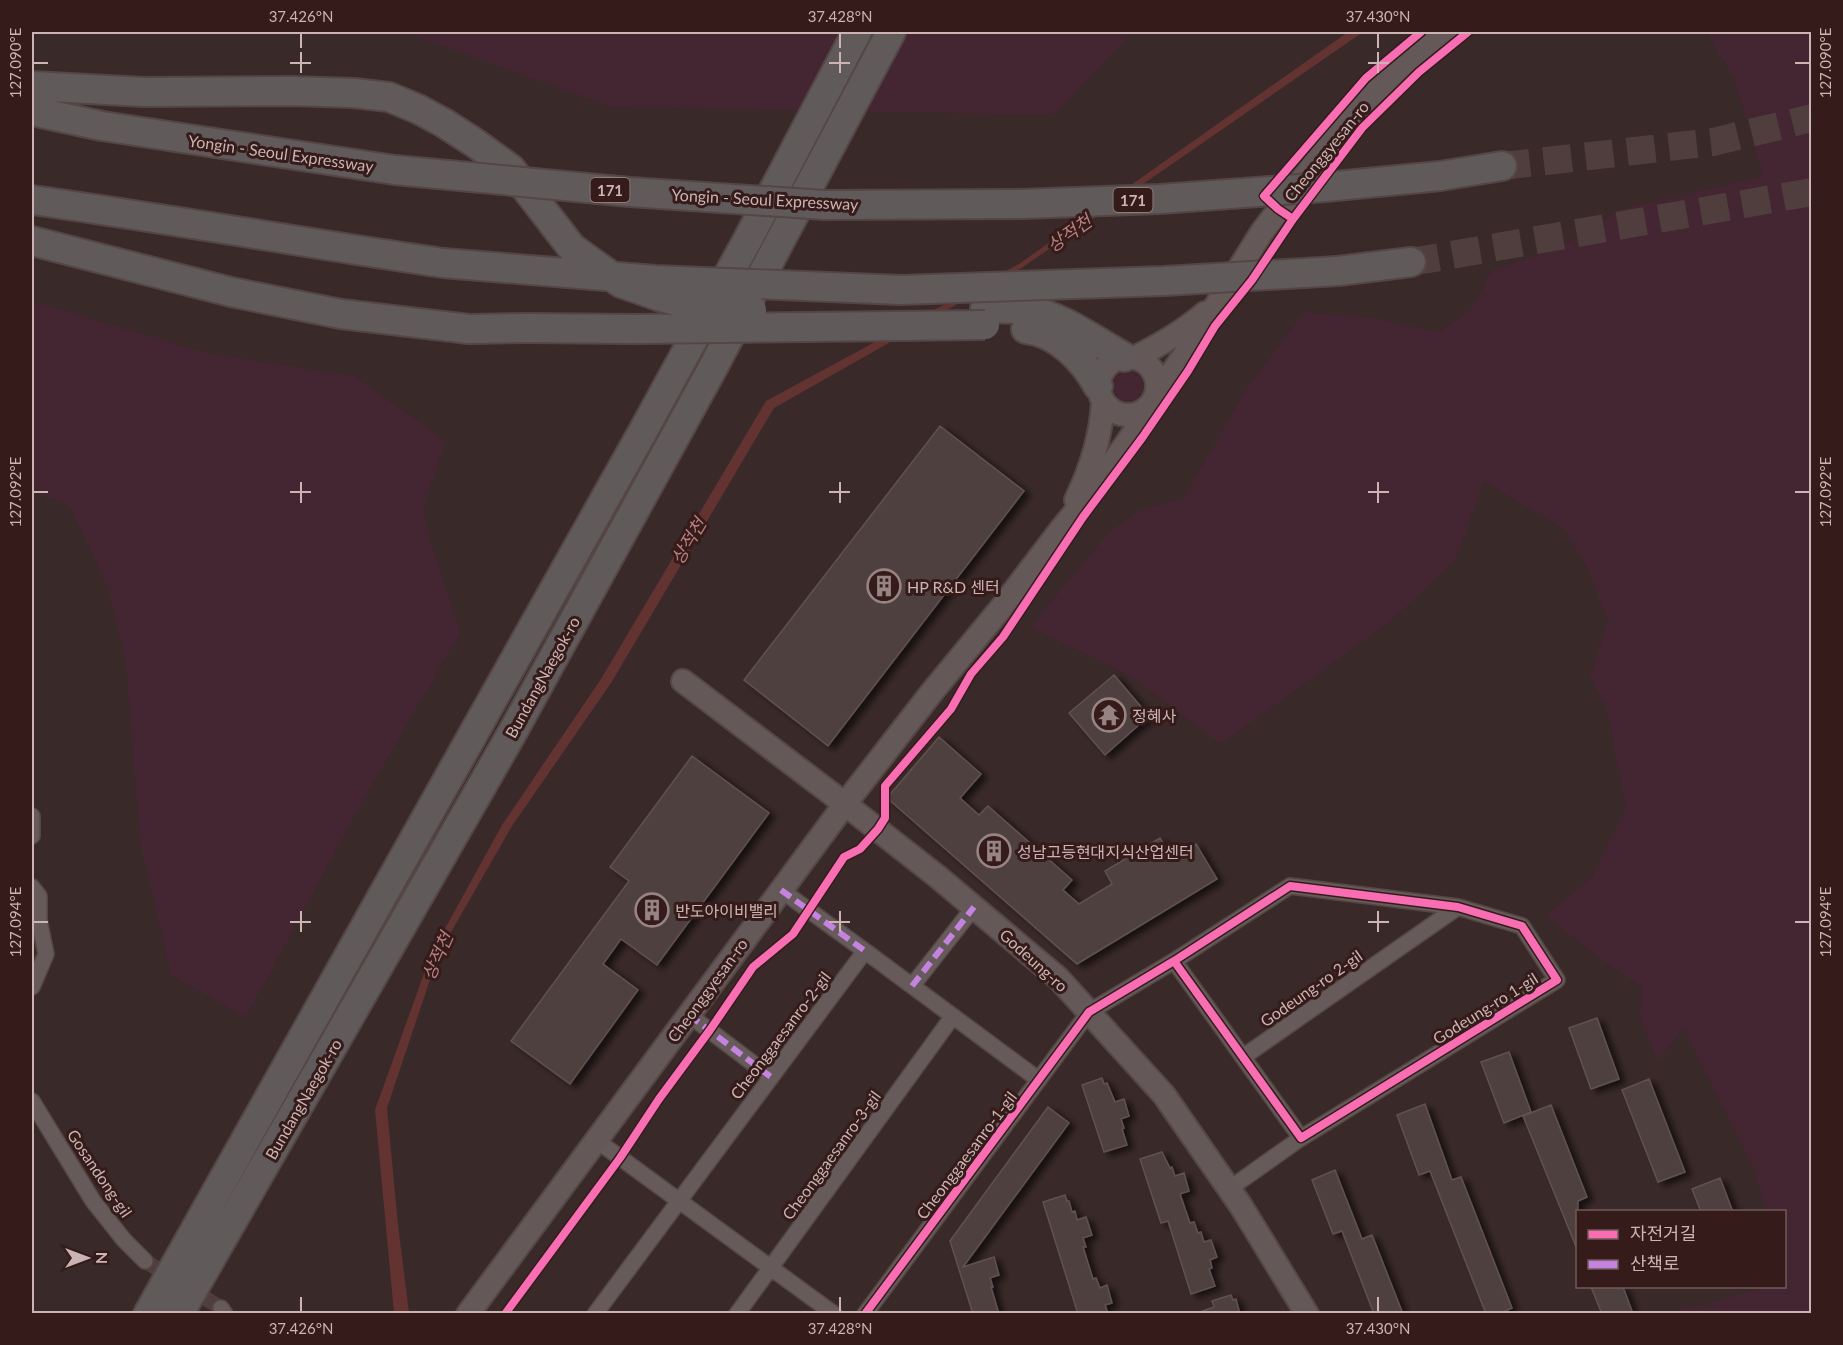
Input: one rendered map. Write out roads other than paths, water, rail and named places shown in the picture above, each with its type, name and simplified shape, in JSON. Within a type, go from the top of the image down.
[{"type":"highway","name":"BundangNaegok-ro","points":[[148,1314],[642,433],[753,230],[857,32]]},
{"type":"highway","name":"BundangNaegok-ro","points":[[179,1314],[511,735],[710,373],[891,32]]},
{"type":"highway","points":[[32,86],[144,92],[301,91],[389,97],[444,123],[511,169],[572,248],[621,283],[694,306],[765,311],[985,316],[1053,337],[1083,363],[1100,394]]},
{"type":"highway","name":"Yongin - Seoul Expressway","points":[[32,111],[102,126],[395,170],[630,192],[825,205],[1022,204],[1160,199],[1440,176],[1503,166]]},
{"type":"highway","points":[[32,200],[152,216],[275,238],[443,263],[655,280],[901,290],[1164,281],[1338,270],[1411,262]]},
{"type":"highway","points":[[32,241],[231,292],[341,314],[469,328],[985,316],[1028,310],[1069,325],[1129,357]]},
{"type":"main road","name":"Cheonggyesan-ro","points":[[468,1314],[845,804],[1092,492],[1129,440],[1273,217],[1356,109],[1412,59],[1447,32]]},
{"type":"main road","name":"Cheonggyesan-ro","points":[[1129,357],[1162,344],[1179,334],[1210,308],[1226,290]]},
{"type":"main road","points":[[1129,357],[1143,361],[1150,368],[1157,386],[1153,400],[1144,411],[1126,416],[1109,409],[1100,394],[1101,373],[1117,359],[1129,357]]},
{"type":"main road","name":"Cheonggyesan-ro","points":[[1062,528],[1096,450],[1102,421],[1100,394]]},
{"type":"main road","name":"Godeung-ro","points":[[683,681],[845,804],[974,907],[1058,978],[1164,1095],[1229,1189],[1307,1314]]},
{"type":"street","points":[[32,816],[32,836]]},
{"type":"street","name":"Godeung-ro 1-gil","points":[[1089,1012],[1174,961],[1290,886],[1458,907],[1522,926],[1557,980],[1301,1138],[1229,1189]]},
{"type":"street","points":[[32,887],[39,896],[39,920],[46,954],[32,987]]},
{"type":"street","points":[[782,890],[1039,1080]]},
{"type":"street","points":[[912,986],[974,907]]},
{"type":"street","name":"Godeung-ro 2-gil","points":[[1243,1057],[1458,907]]},
{"type":"street","name":"Cheonggaesanro-2-gil","points":[[596,1314],[678,1200],[865,951]]},
{"type":"street","points":[[1174,961],[1301,1138]]},
{"type":"street","name":"Cheonggaesanro-1-gil","points":[[865,1314],[1089,1012]]},
{"type":"street","points":[[689,1015],[771,1077]]},
{"type":"street","name":"Cheonggaesanro-3-gil","points":[[737,1314],[952,1016]]},
{"type":"street","name":"Gosandong-gil","points":[[32,1101],[93,1201],[124,1240],[145,1261]]},
{"type":"street","points":[[596,1140],[834,1314]]},
{"type":"water","name":"상적천","points":[[1348,32],[1363,32],[1023,267],[774,408],[611,683],[512,826],[439,953],[387,1108],[409,1313],[394,1313],[375,1110],[431,954],[502,825],[601,679],[766,401],[1019,264]]},
{"type":"tunnel","points":[[1502,166],[1713,142],[1812,118]]},
{"type":"tunnel","points":[[1411,262],[1812,192]]},
{"type":"tunnel","points":[[145,1261],[221,1308]]},
{"type":"place","name":"HP R&D 센터","points":[[884,586]]},
{"type":"place","name":"정혜사","points":[[1109,715]]},
{"type":"place","name":"성남고등현대지식산업센터","points":[[994,851]]},
{"type":"place","name":"반도아이비밸리","points":[[652,910]]}]
